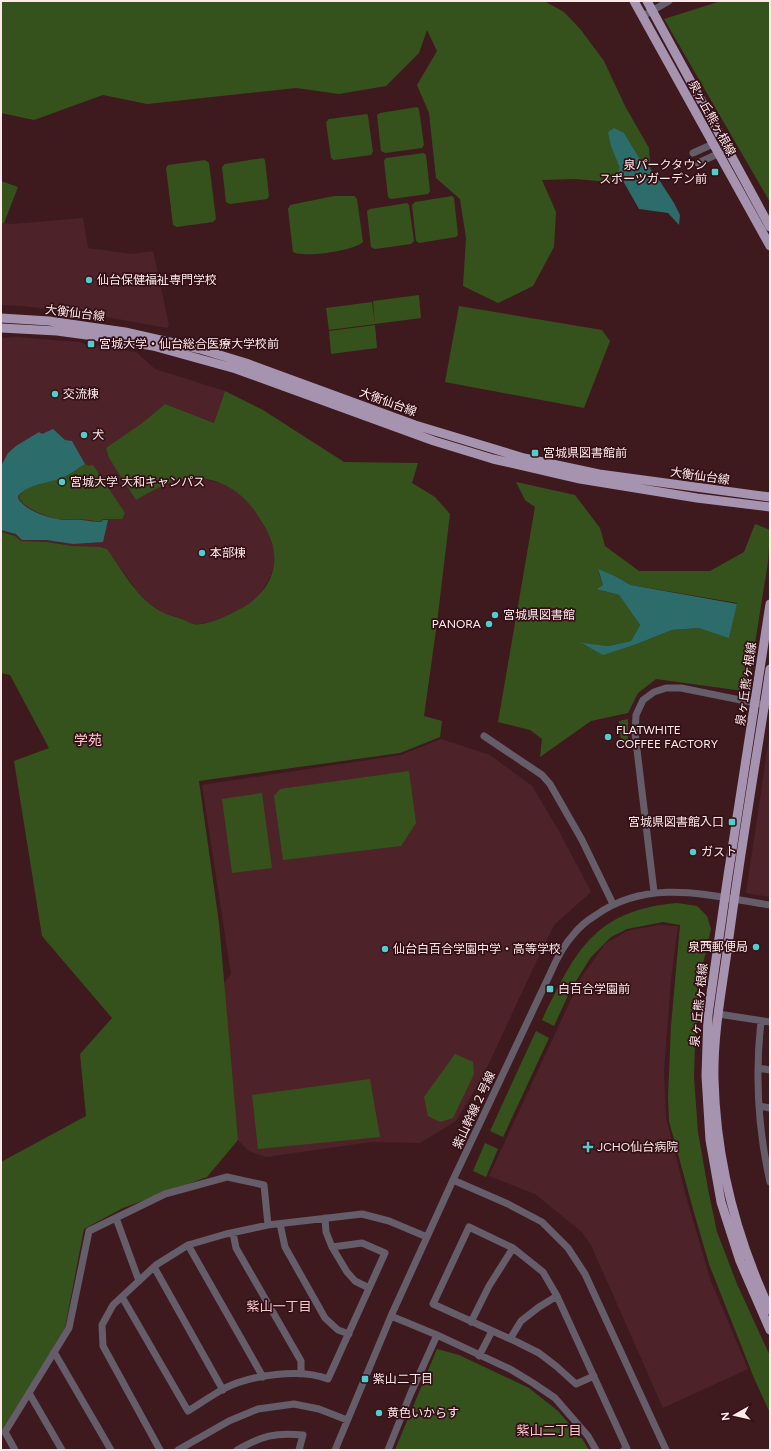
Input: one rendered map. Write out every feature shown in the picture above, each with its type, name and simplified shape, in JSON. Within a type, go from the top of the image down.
[{"type":"main road","name":"泉ヶ丘熊ヶ根線","points":[[634,1],[770,246]]},
{"type":"main road","name":"泉ヶ丘熊ヶ根線","points":[[646,1],[770,227]]},
{"type":"main road","name":"大衡仙台線","points":[[1,318],[49,321],[125,332],[200,349],[246,363],[437,432],[524,458],[599,474],[770,498]]},
{"type":"main road","name":"大衡仙台線","points":[[1,328],[64,332],[153,346],[236,369],[434,441],[493,459],[580,479],[697,498],[770,507]]},
{"type":"main road","name":"泉ヶ丘熊ヶ根線","points":[[770,604],[755,704],[730,899],[718,1014],[714,1077],[720,1152],[734,1214],[743,1243],[770,1310]]},
{"type":"main road","name":"泉ヶ丘熊ヶ根線","points":[[770,669],[767,706],[708,1015],[706,1042],[706,1076],[710,1140],[715,1175],[728,1227],[740,1261],[770,1330]]},
{"type":"street","points":[[642,16],[669,1]]},
{"type":"street","points":[[693,153],[713,144]]},
{"type":"street","points":[[698,163],[727,148]]},
{"type":"street","points":[[434,441],[437,432]]},
{"type":"street","points":[[654,892],[635,733],[636,715],[643,700],[654,692],[666,688],[682,688],[767,706]]},
{"type":"street","points":[[484,736],[542,775],[550,784],[582,840],[613,904]]},
{"type":"street","name":"紫山幹線２号線","points":[[336,1450],[347,1420],[391,1316],[453,1180],[560,953],[573,934],[588,920],[613,904],[627,898],[654,892],[685,892],[770,906]]},
{"type":"street","points":[[718,1014],[770,1022]]},
{"type":"street","points":[[761,1021],[758,1050],[759,1106],[766,1167],[770,1182]]},
{"type":"street","points":[[758,1068],[770,1070]]},
{"type":"street","points":[[759,1106],[770,1108]]},
{"type":"street","points":[[15,1450],[5,1432],[69,1328],[89,1231],[165,1194],[227,1177],[264,1186],[268,1225]]},
{"type":"street","points":[[453,1180],[508,1204],[542,1222],[568,1248],[585,1274],[666,1450]]},
{"type":"street","points":[[160,1450],[103,1346],[102,1325],[113,1305],[154,1267],[188,1245],[233,1233],[268,1225],[362,1214],[389,1221],[427,1237]]},
{"type":"street","points":[[116,1218],[139,1281]]},
{"type":"street","points":[[326,1218],[326,1232],[332,1247],[347,1272],[355,1281],[369,1288]]},
{"type":"street","points":[[280,1224],[285,1246],[325,1318],[338,1330],[349,1334]]},
{"type":"street","points":[[594,1376],[576,1384],[539,1353],[433,1304],[469,1227],[513,1248],[543,1272],[557,1296],[594,1376],[627,1449],[624,1450]]},
{"type":"street","points":[[233,1233],[236,1248],[301,1361],[301,1374]]},
{"type":"street","points":[[122,1297],[188,1411],[223,1390],[255,1378],[290,1373],[328,1379],[385,1253],[362,1243],[332,1247]]},
{"type":"street","points":[[188,1245],[263,1377]]},
{"type":"street","points":[[471,1322],[489,1286],[513,1248]]},
{"type":"street","points":[[154,1267],[223,1390]]},
{"type":"street","points":[[510,1339],[521,1321],[539,1307],[557,1296]]},
{"type":"street","points":[[391,1316],[437,1335],[479,1356],[510,1369],[533,1383],[555,1398],[588,1436],[596,1450]]},
{"type":"street","points":[[479,1356],[492,1331]]},
{"type":"street","points":[[388,1450],[410,1395],[437,1335]]},
{"type":"street","points":[[54,1352],[111,1450]]},
{"type":"street","points":[[29,1393],[62,1450]]},
{"type":"street","points":[[178,1450],[230,1421],[258,1409],[294,1404],[319,1409],[347,1420]]},
{"type":"street","points":[[241,1449],[262,1437],[285,1434],[303,1436],[299,1450]]},
{"type":"shaded area","name":"仙台保健福祉専門学校","points":[[83,218],[88,248],[132,254],[153,251],[169,325],[167,328],[95,315],[23,306],[1,305],[1,223],[13,224]]},
{"type":"shaded area","name":"宮城大学 大和キャンパス","points":[[15,337],[79,342],[136,352],[155,369],[225,391],[214,423],[165,404],[141,424],[109,458],[112,463],[153,490],[163,485],[181,480],[203,479],[224,484],[234,489],[245,498],[254,508],[266,529],[271,539],[274,552],[274,565],[271,575],[259,596],[246,607],[214,621],[200,624],[190,624],[181,618],[162,613],[151,605],[137,591],[107,549],[47,542],[21,541],[15,536],[1,532],[1,338]]},
{"type":"shaded area","points":[[770,731],[770,897],[746,893]]},
{"type":"shaded area","name":"仙台白百合学園中学・高等学校","points":[[441,739],[490,755],[532,786],[559,831],[591,892],[554,925],[483,1076],[456,1121],[420,1143],[371,1142],[266,1157],[249,1151],[238,1140],[219,989],[231,974],[202,785],[401,755]]},
{"type":"shaded area","name":"JCHO仙台病院","points":[[658,925],[678,926],[671,979],[664,1071],[666,1118],[687,1200],[710,1279],[748,1369],[663,1408],[591,1245],[582,1232],[535,1194],[489,1176],[581,978],[605,944],[627,931]]},
{"type":"green space","points":[[1,1],[544,1],[564,12],[581,30],[604,61],[625,106],[649,148],[651,173],[643,182],[621,183],[575,179],[542,180],[556,212],[554,247],[533,286],[498,303],[463,286],[466,238],[460,199],[436,178],[429,113],[417,85],[437,51],[427,30],[419,53],[386,86],[339,94],[296,88],[147,104],[103,95],[34,120],[1,113]]},
{"type":"green space","points":[[721,1],[770,1],[770,202],[664,19]]},
{"type":"green space","points":[[417,107],[419,109],[424,145],[422,148],[385,153],[381,151],[377,115],[380,113]]},
{"type":"green space","points":[[367,114],[373,152],[371,155],[334,160],[331,158],[326,122],[329,119]]},
{"type":"green space","points":[[424,153],[426,155],[430,191],[428,194],[391,199],[388,197],[384,161],[386,158]]},
{"type":"green space","points":[[263,158],[265,160],[269,196],[267,199],[230,204],[226,202],[222,167],[225,164]]},
{"type":"green space","points":[[205,160],[209,163],[216,219],[213,222],[177,227],[173,225],[166,168],[168,165]]},
{"type":"green space","points":[[1,181],[18,187],[4,223],[1,223]]},
{"type":"green space","points":[[334,196],[354,196],[357,199],[363,242],[350,248],[329,253],[299,254],[293,252],[288,209],[290,205]]},
{"type":"green space","points":[[452,196],[454,198],[458,235],[456,237],[419,243],[416,241],[412,205],[415,202]]},
{"type":"green space","points":[[407,203],[409,205],[414,241],[411,244],[375,249],[371,247],[367,211],[370,209]]},
{"type":"green space","points":[[419,295],[421,318],[375,324],[373,301]]},
{"type":"green space","points":[[372,302],[375,324],[329,330],[326,308]]},
{"type":"green space","points":[[459,306],[602,330],[610,341],[584,408],[445,382]]},
{"type":"green space","points":[[375,325],[377,348],[331,354],[329,331]]},
{"type":"green space","points":[[225,391],[263,410],[344,462],[418,463],[412,483],[435,497],[450,514],[424,716],[442,721],[440,737],[400,753],[199,781],[219,923],[238,1140],[207,1177],[123,1208],[84,1229],[65,1328],[1,1432],[1,1162],[86,1116],[80,1054],[112,1018],[42,936],[14,761],[49,748],[10,675],[1,673],[1,532],[15,536],[21,541],[47,542],[107,549],[131,584],[145,600],[164,613],[192,624],[211,622],[245,607],[262,592],[273,571],[274,564],[273,546],[269,535],[251,507],[241,496],[218,482],[191,478],[177,481],[159,488],[136,500],[109,458],[106,448],[141,424],[165,404],[214,423]]},
{"type":"green space","points":[[85,464],[89,466],[93,465],[125,513],[122,519],[103,519],[98,521],[82,519],[57,519],[29,508],[21,500],[19,496],[27,488],[65,477]]},
{"type":"green space","points":[[516,482],[575,495],[600,528],[605,546],[639,571],[710,571],[744,552],[755,524],[770,530],[768,562],[748,687],[743,691],[656,679],[638,693],[628,713],[591,721],[540,757],[542,739],[530,730],[498,722],[535,507],[525,500]],"holes":[[[598,570],[615,576],[631,585],[737,603],[729,637],[699,628],[672,630],[637,644],[603,654],[582,644],[608,646],[631,641],[640,625],[619,595],[596,589],[603,585]]]},
{"type":"green space","points":[[628,719],[628,741],[621,742],[619,721]]},
{"type":"green space","points":[[409,771],[416,823],[401,846],[283,860],[274,796],[280,789]]},
{"type":"green space","points":[[262,793],[272,868],[232,873],[222,799]]},
{"type":"green space","points":[[677,903],[697,906],[707,916],[711,929],[697,990],[698,1014],[694,1078],[698,1132],[717,1232],[737,1284],[770,1356],[770,1413],[754,1378],[709,1264],[669,1121],[668,1097],[671,1026],[680,925],[663,922],[627,929],[611,937],[591,957],[571,989],[554,1026],[542,1020],[565,974],[577,955],[591,939],[607,925],[626,915],[649,907]]},
{"type":"green space","points":[[536,1031],[549,1038],[503,1137],[490,1131]]},
{"type":"green space","points":[[455,1054],[473,1062],[474,1074],[453,1118],[440,1122],[428,1116],[424,1097]]},
{"type":"green space","points":[[370,1079],[380,1137],[258,1149],[252,1095]]},
{"type":"green space","points":[[485,1143],[498,1149],[486,1177],[473,1171]]},
{"type":"green space","points":[[437,1349],[459,1355],[529,1388],[558,1411],[583,1440],[589,1450],[395,1450]]},
{"type":"water","points":[[614,128],[624,133],[639,158],[656,175],[680,215],[679,225],[668,213],[639,209],[618,172],[620,168],[611,146],[608,132]]},
{"type":"water","points":[[53,429],[65,440],[72,441],[85,464],[64,477],[28,489],[18,496],[19,500],[28,508],[52,518],[99,522],[108,520],[103,542],[73,544],[47,540],[22,540],[16,534],[1,530],[1,466],[8,453],[16,446],[39,432],[42,434]]},
{"type":"water","points":[[598,569],[631,585],[737,604],[729,638],[699,628],[672,630],[637,644],[603,655],[581,643],[608,646],[631,641],[640,625],[619,595],[596,589],[603,585]]},
{"type":"place","name":"泉パークタウン スポーツガーデン前","points":[[715,172]]},
{"type":"place","name":"仙台保健福祉専門学校","points":[[89,280]]},
{"type":"place","name":"宮城大学・仙台総合医療大学校前","points":[[91,344]]},
{"type":"place","name":"交流棟","points":[[55,394]]},
{"type":"place","name":"犬","points":[[84,435]]},
{"type":"place","name":"宮城県図書館前","points":[[535,453]]},
{"type":"place","name":"宮城大学 大和キャンパス","points":[[62,482]]},
{"type":"place","name":"本部棟","points":[[202,553]]},
{"type":"place","name":"宮城県図書館","points":[[495,615]]},
{"type":"place","name":"PANORA","points":[[489,624]]},
{"type":"place","name":"FLATWHITE COFFEE FACTORY","points":[[608,737]]},
{"type":"place","name":"宮城県図書館入口","points":[[732,822]]},
{"type":"place","name":"ガスト","points":[[693,852]]},
{"type":"place","name":"泉西郵便局","points":[[756,947]]},
{"type":"place","name":"仙台白百合学園中学・高等学校","points":[[385,949]]},
{"type":"place","name":"白百合学園前","points":[[550,989]]},
{"type":"place","name":"JCHO仙台病院","points":[[588,1147]]},
{"type":"place","name":"紫山二丁目","points":[[365,1379]]},
{"type":"place","name":"黄色いからす","points":[[379,1413]]},
{"type":"district","name":"学苑","points":[[88,740]]},
{"type":"district","name":"紫山一丁目","points":[[279,1306]]},
{"type":"district","name":"紫山二丁目","points":[[549,1430]]}]
